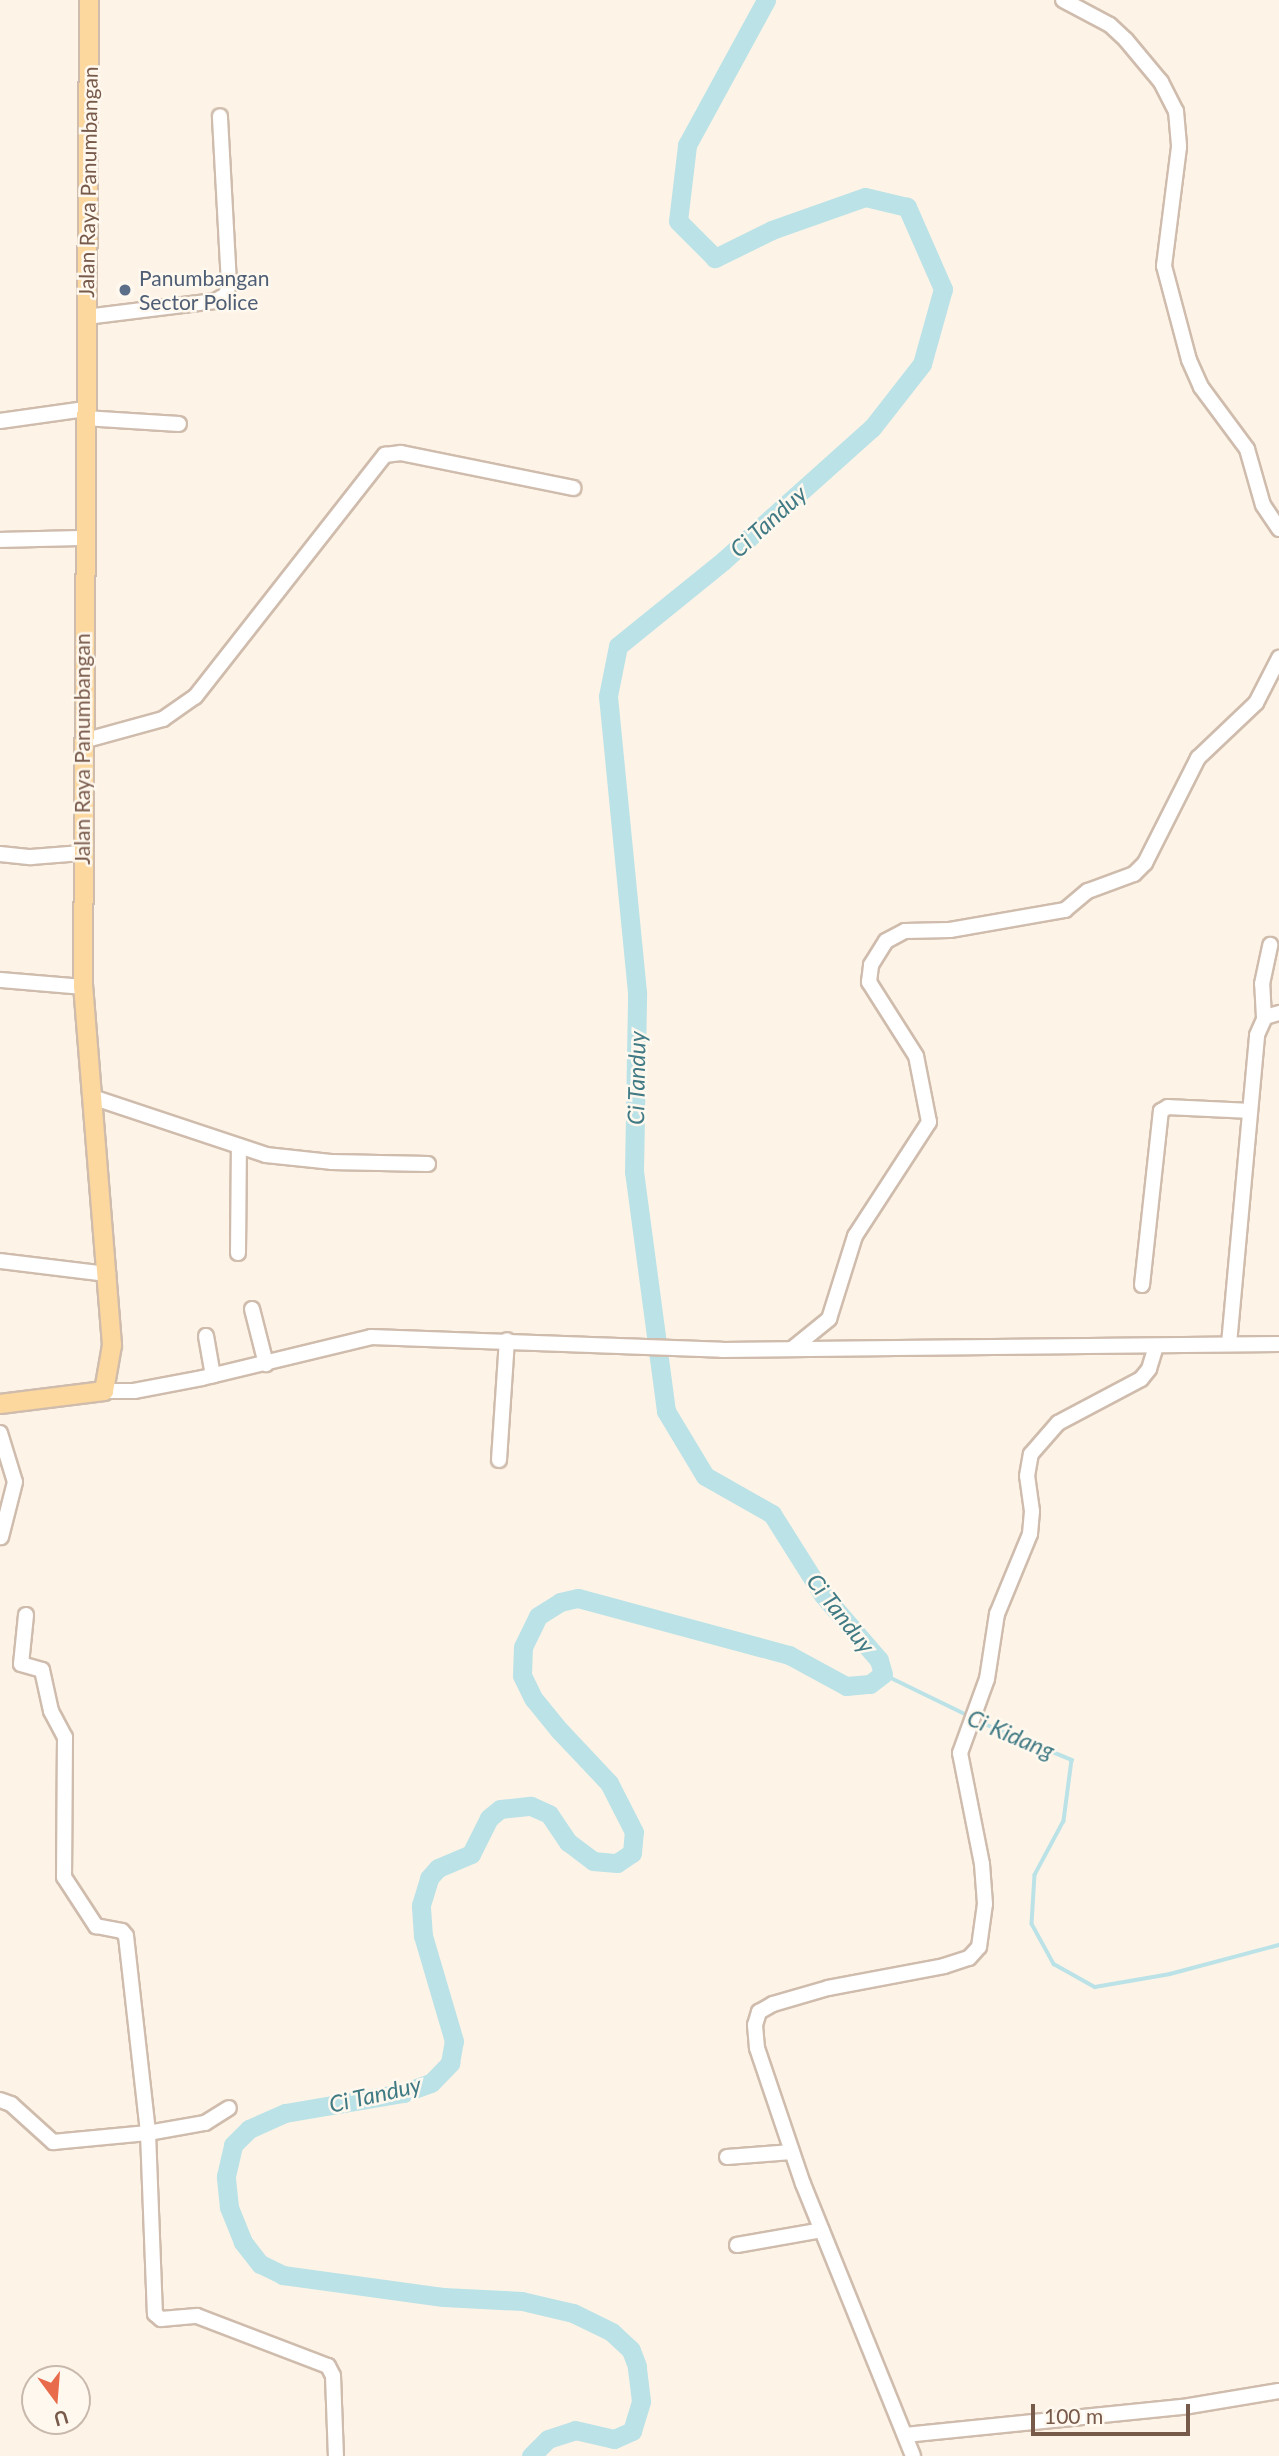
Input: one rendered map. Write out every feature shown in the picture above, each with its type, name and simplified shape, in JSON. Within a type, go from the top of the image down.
[{"type":"main road","name":"Jalan Raya Panumbangan","points":[[89,0],[83,538],[83,987],[108,1274],[111,1345],[104,1391]]},
{"type":"main road","points":[[0,1404],[104,1391]]},
{"type":"street","points":[[1063,0],[1110,25],[1134,47],[1161,82],[1176,111],[1179,147],[1164,266],[1189,360],[1201,387],[1247,449],[1263,505],[1279,529]]},
{"type":"street","points":[[86,317],[215,301],[226,295],[229,284],[220,116]]},
{"type":"street","points":[[0,421],[85,413],[179,424]]},
{"type":"street","points":[[83,741],[163,719],[195,697],[385,455],[401,453],[573,488]]},
{"type":"street","points":[[0,540],[83,538]]},
{"type":"street","points":[[792,1349],[832,1314],[855,1236],[929,1122],[916,1056],[869,982],[871,965],[886,941],[905,930],[950,930],[1065,910],[1088,891],[1134,874],[1145,863],[1198,758],[1256,703],[1279,658]]},
{"type":"street","points":[[0,854],[82,853]]},
{"type":"street","points":[[1229,1344],[1257,1035],[1264,1018],[1262,984],[1270,945]]},
{"type":"street","points":[[0,980],[83,987]]},
{"type":"street","points":[[1264,1018],[1279,1013]]},
{"type":"street","points":[[92,1097],[239,1146],[311,1161],[428,1164]]},
{"type":"street","points":[[1142,1285],[1161,1111],[1168,1107],[1250,1111]]},
{"type":"street","points":[[238,1253],[239,1146]]},
{"type":"street","points":[[0,1261],[108,1274]]},
{"type":"street","points":[[252,1309],[266,1364]]},
{"type":"street","points":[[206,1336],[213,1375]]},
{"type":"street","points":[[104,1391],[134,1391],[266,1364],[353,1339],[508,1340],[605,1347],[722,1350],[1279,1344]]},
{"type":"street","points":[[499,1460],[508,1340]]},
{"type":"street","points":[[913,2456],[792,2152],[757,2048],[760,2012],[828,1988],[956,1963],[979,1947],[983,1877],[961,1772],[963,1741],[989,1672],[990,1637],[1032,1526],[1027,1476],[1031,1454],[1058,1423],[1142,1379],[1149,1369],[1156,1346]]},
{"type":"street","points":[[0,1433],[15,1482],[1,1537]]},
{"type":"street","points":[[26,1615],[21,1664],[42,1670],[51,1711],[65,1737],[64,1877],[96,1926],[122,1931],[126,1936],[148,2133],[155,2314],[161,2319],[197,2316],[328,2365],[333,2376],[336,2456]]},
{"type":"street","points":[[0,2100],[11,2104],[53,2142],[148,2133],[205,2123],[229,2108]]},
{"type":"street","points":[[727,2158],[792,2152]]},
{"type":"street","points":[[737,2245],[822,2230]]},
{"type":"street","points":[[905,2435],[1189,2406],[1279,2391]]},
{"type":"waterway","name":"Ci Tanduy","points":[[531,2456],[548,2439],[575,2430],[614,2439],[632,2431],[641,2401],[637,2366],[631,2350],[612,2332],[573,2313],[522,2301],[443,2297],[283,2275],[260,2264],[243,2242],[229,2207],[226,2176],[233,2145],[249,2129],[285,2113],[403,2093],[431,2083],[450,2063],[454,2041],[423,1936],[421,1905],[429,1878],[438,1868],[471,1854],[489,1818],[500,1809],[531,1806],[549,1814],[568,1842],[593,1861],[617,1863],[632,1853],[634,1832],[609,1783],[533,1698],[522,1675],[523,1647],[538,1616],[560,1602],[578,1598],[789,1655],[846,1686],[870,1684],[883,1674],[879,1660],[823,1595],[772,1514],[705,1476],[666,1411],[634,1172],[637,992],[608,696],[618,646],[723,561],[872,428],[922,364],[943,289],[907,207],[865,197],[772,230],[715,258],[678,221],[687,145],[766,0]]},
{"type":"waterway","name":"Ci Kidang","points":[[883,1674],[969,1716]]},
{"type":"waterway","name":"Ci Kidang","points":[[975,1720],[1072,1760],[1064,1821],[1035,1875],[1032,1924],[1054,1964],[1095,1987],[1170,1974],[1279,1945]]},
{"type":"place","name":"Panumbangan Sector Police","points":[[125,290]]}]
